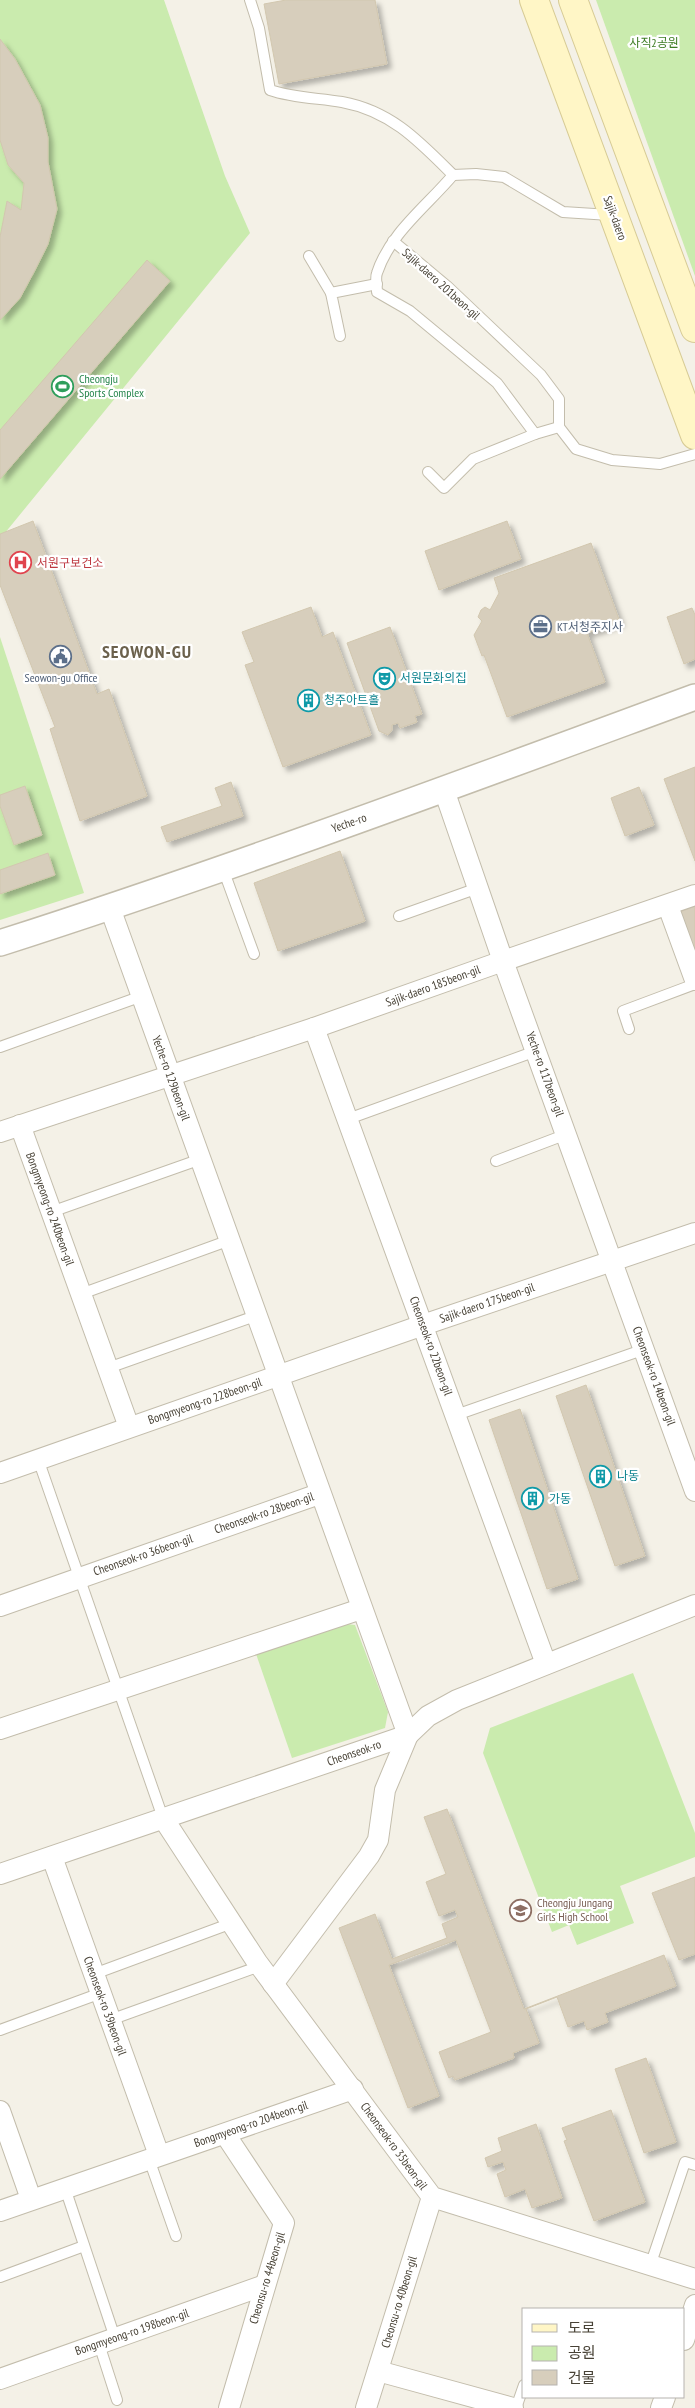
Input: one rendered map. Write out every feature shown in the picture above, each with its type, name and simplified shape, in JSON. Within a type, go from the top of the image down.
[{"type":"main road","name":"Sajik-daero","points":[[534,0],[695,435]]},
{"type":"main road","points":[[573,0],[695,328]]},
{"type":"street","name":"Yeche-ro","points":[[0,943],[110,908],[444,790],[695,697]]},
{"type":"street","name":"Yeche-ro 117beon-gil","points":[[444,790],[503,960],[613,1261]]},
{"type":"street","name":"Sajik-daero 185beon-gil","points":[[170,1076],[314,1028],[503,960],[668,906],[695,895]]},
{"type":"street","points":[[668,906],[695,980]]},
{"type":"street","name":"Yeche-ro 129beon-gil","points":[[110,908],[280,1376],[319,1494],[408,1735]]},
{"type":"street","name":"Cheonseok-ro 22beon-gil","points":[[314,1028],[546,1664]]},
{"type":"street","points":[[0,1132],[170,1076]]},
{"type":"street","name":"Bongmyeong-ro 240beon-gil","points":[[20,1125],[81,1294]]},
{"type":"street","name":"Sajik-daero 175beon-gil","points":[[280,1376],[423,1325],[695,1233]]},
{"type":"street","name":"Cheonseok-ro 14beon-gil","points":[[613,1261],[695,1491]]},
{"type":"street","points":[[81,1294],[130,1427]]},
{"type":"street","name":"Bongmyeong-ro 228beon-gil","points":[[0,1473],[280,1376]]},
{"type":"street","name":"Cheonseok-ro 28beon-gil","points":[[209,1532],[319,1494]]},
{"type":"street","name":"Cheonseok-ro 36beon-gil","points":[[0,1606],[209,1532]]},
{"type":"street","name":"Cheonseok-ro","points":[[0,1874],[408,1735],[428,1716],[457,1700],[695,1606]]},
{"type":"street","points":[[6,1727],[118,1688],[361,1610]]},
{"type":"street","points":[[273,1984],[369,1856],[378,1840],[385,1790],[408,1735]]},
{"type":"street","name":"Cheonseok-ro 35beon-gil","points":[[164,1818],[260,1966],[432,2197],[695,2279]]},
{"type":"street","name":"Cheonseok-ro 39beon-gil","points":[[52,1857],[110,2020],[154,2157]]},
{"type":"street","name":"Bongmyeong-ro 204beon-gil","points":[[0,2211],[353,2089]]},
{"type":"street","points":[[0,2111],[31,2199]]},
{"type":"street","name":"Cheonsu-ro 44beon-gil","points":[[225,2134],[284,2223],[264,2285],[229,2408]]},
{"type":"street","name":"Cheonsu-ro 40beon-gil","points":[[366,2408],[432,2197]]},
{"type":"street","name":"Bongmyeong-ro 198beon-gil","points":[[0,2379],[264,2285]]},
{"type":"street","points":[[685,2337],[695,2305]]},
{"type":"street","points":[[378,2371],[515,2408]]},
{"type":"lane","points":[[250,0],[260,28],[270,90],[284,95],[344,102],[377,113],[410,132],[452,175],[476,174],[504,177],[563,212],[614,215]]},
{"type":"lane","points":[[393,241],[407,223],[435,196],[452,175]]},
{"type":"lane","name":"Sajik-daero 201beon-gil","points":[[377,284],[376,274],[393,241],[446,286],[541,375],[559,399],[559,427]]},
{"type":"lane","points":[[309,256],[331,294],[340,336]]},
{"type":"lane","points":[[331,294],[377,284],[377,292],[410,311],[498,383],[535,434]]},
{"type":"lane","points":[[428,472],[444,488],[473,459],[535,434],[559,427],[576,450],[612,460],[660,464],[695,454]]},
{"type":"lane","points":[[223,868],[254,954]]},
{"type":"lane","points":[[399,916],[478,888]]},
{"type":"lane","points":[[629,1029],[623,1011],[695,984]]},
{"type":"lane","points":[[0,1047],[142,996]]},
{"type":"lane","points":[[348,1119],[536,1051]]},
{"type":"lane","points":[[496,1161],[567,1134]]},
{"type":"lane","points":[[51,1212],[201,1159]]},
{"type":"lane","points":[[81,1294],[230,1240]]},
{"type":"lane","points":[[108,1368],[258,1315]]},
{"type":"lane","points":[[456,1415],[645,1349]]},
{"type":"lane","name":"Cheonseok-ro 36beon-gil","points":[[38,1459],[78,1578],[164,1818]]},
{"type":"lane","points":[[94,1974],[232,1923]]},
{"type":"lane","points":[[110,2020],[260,1966]]},
{"type":"lane","points":[[0,2030],[100,1993]]},
{"type":"lane","points":[[154,2157],[176,2236]]},
{"type":"lane","points":[[650,2266],[690,2163]]},
{"type":"lane","points":[[65,2188],[84,2246],[107,2341],[117,2400]]},
{"type":"lane","points":[[0,2276],[84,2246]]},
{"type":"lane","points":[[515,2408],[522,2391]]},
{"type":"green space","name":"Cheongju Sports Complex","points":[[0,0],[164,0],[225,176],[250,233],[0,539]]},
{"type":"green space","name":"사직2공원","points":[[596,0],[695,0],[695,276]]},
{"type":"green space","points":[[0,637],[84,893],[0,920]]},
{"type":"green space","points":[[339,1623],[355,1625],[388,1712],[385,1728],[292,1758],[255,1651]]},
{"type":"green space","points":[[633,1673],[695,1833],[695,1857],[620,1886],[634,1923],[577,1945],[569,1925],[552,1932],[483,1753],[490,1728]]},
{"type":"building","points":[[286,0],[375,0],[387,64],[279,84],[264,4]]},
{"type":"building","points":[[0,39],[15,59],[40,105],[48,138],[48,162],[57,209],[48,244],[35,270],[20,298],[0,320],[0,237],[7,201],[21,210],[24,183],[8,165],[0,140]]},
{"type":"building","points":[[147,260],[170,281],[0,479],[0,430]]},
{"type":"building","points":[[33,521],[97,694],[109,689],[147,796],[80,821],[50,729],[55,727],[0,585],[0,534]]},
{"type":"building","points":[[507,521],[521,559],[439,590],[425,551]]},
{"type":"building","name":"KT서청주지사","points":[[591,543],[620,622],[587,633],[605,682],[507,717],[484,655],[482,656],[474,635],[482,621],[478,617],[481,610],[485,607],[490,610],[499,593],[494,578]]},
{"type":"building","name":"청주아트홀","points":[[311,607],[322,637],[333,632],[371,735],[283,767],[245,665],[254,662],[242,632]]},
{"type":"building","points":[[692,608],[695,615],[695,659],[684,664],[667,617]]},
{"type":"building","name":"서원문화의집","points":[[390,627],[422,714],[415,716],[417,722],[400,728],[398,723],[392,725],[392,730],[388,735],[379,731],[347,643]]},
{"type":"building","points":[[695,767],[695,861],[664,779]]},
{"type":"building","points":[[231,782],[243,816],[167,842],[161,827],[222,806],[215,788]]},
{"type":"building","points":[[25,786],[42,835],[14,845],[0,806],[0,795]]},
{"type":"building","points":[[639,787],[654,825],[625,836],[611,798]]},
{"type":"building","points":[[340,851],[365,921],[278,951],[254,883]]},
{"type":"building","points":[[48,853],[55,875],[0,894],[0,870]]},
{"type":"building","points":[[695,906],[695,954],[680,912]]},
{"type":"building","name":"나동","points":[[586,1385],[645,1556],[615,1566],[556,1396]]},
{"type":"building","name":"가동","points":[[520,1409],[578,1579],[547,1589],[489,1420]]},
{"type":"building","points":[[447,1809],[524,2009],[664,1955],[676,1986],[605,2013],[608,2022],[587,2030],[584,2021],[568,2027],[557,1997],[526,2009],[539,2043],[513,2053],[514,2058],[455,2080],[453,2076],[449,2078],[439,2052],[491,2032],[456,1940],[389,1965],[439,2096],[408,2108],[339,1928],[375,1914],[392,1959],[447,1938],[442,1924],[458,1917],[455,1910],[439,1916],[426,1882],[446,1874],[424,1817]]},
{"type":"building","points":[[695,1877],[695,1954],[679,1960],[652,1893]]},
{"type":"building","points":[[646,2058],[676,2142],[644,2153],[615,2069]]},
{"type":"building","points":[[611,2110],[645,2202],[594,2221],[564,2141],[567,2140],[562,2128]]},
{"type":"building","points":[[536,2124],[562,2198],[532,2208],[525,2189],[505,2197],[497,2174],[506,2170],[503,2162],[488,2167],[485,2158],[502,2151],[498,2138]]},
{"type":"place","name":"Cheongju Sports Complex","points":[[63,386]]},
{"type":"place","name":"서원구보건소","points":[[21,563]]},
{"type":"place","name":"KT서청주지사","points":[[541,627]]},
{"type":"place","name":"Seowon-gu Office","points":[[61,657]]},
{"type":"place","name":"서원문화의집","points":[[384,678]]},
{"type":"place","name":"청주아트홀","points":[[308,700]]},
{"type":"place","name":"나동","points":[[601,1476]]},
{"type":"place","name":"가동","points":[[533,1499]]},
{"type":"place","name":"Cheongju Jungang Girls High School","points":[[521,1910]]},
{"type":"district","name":"SEOWON-GU","points":[[147,652]]}]
